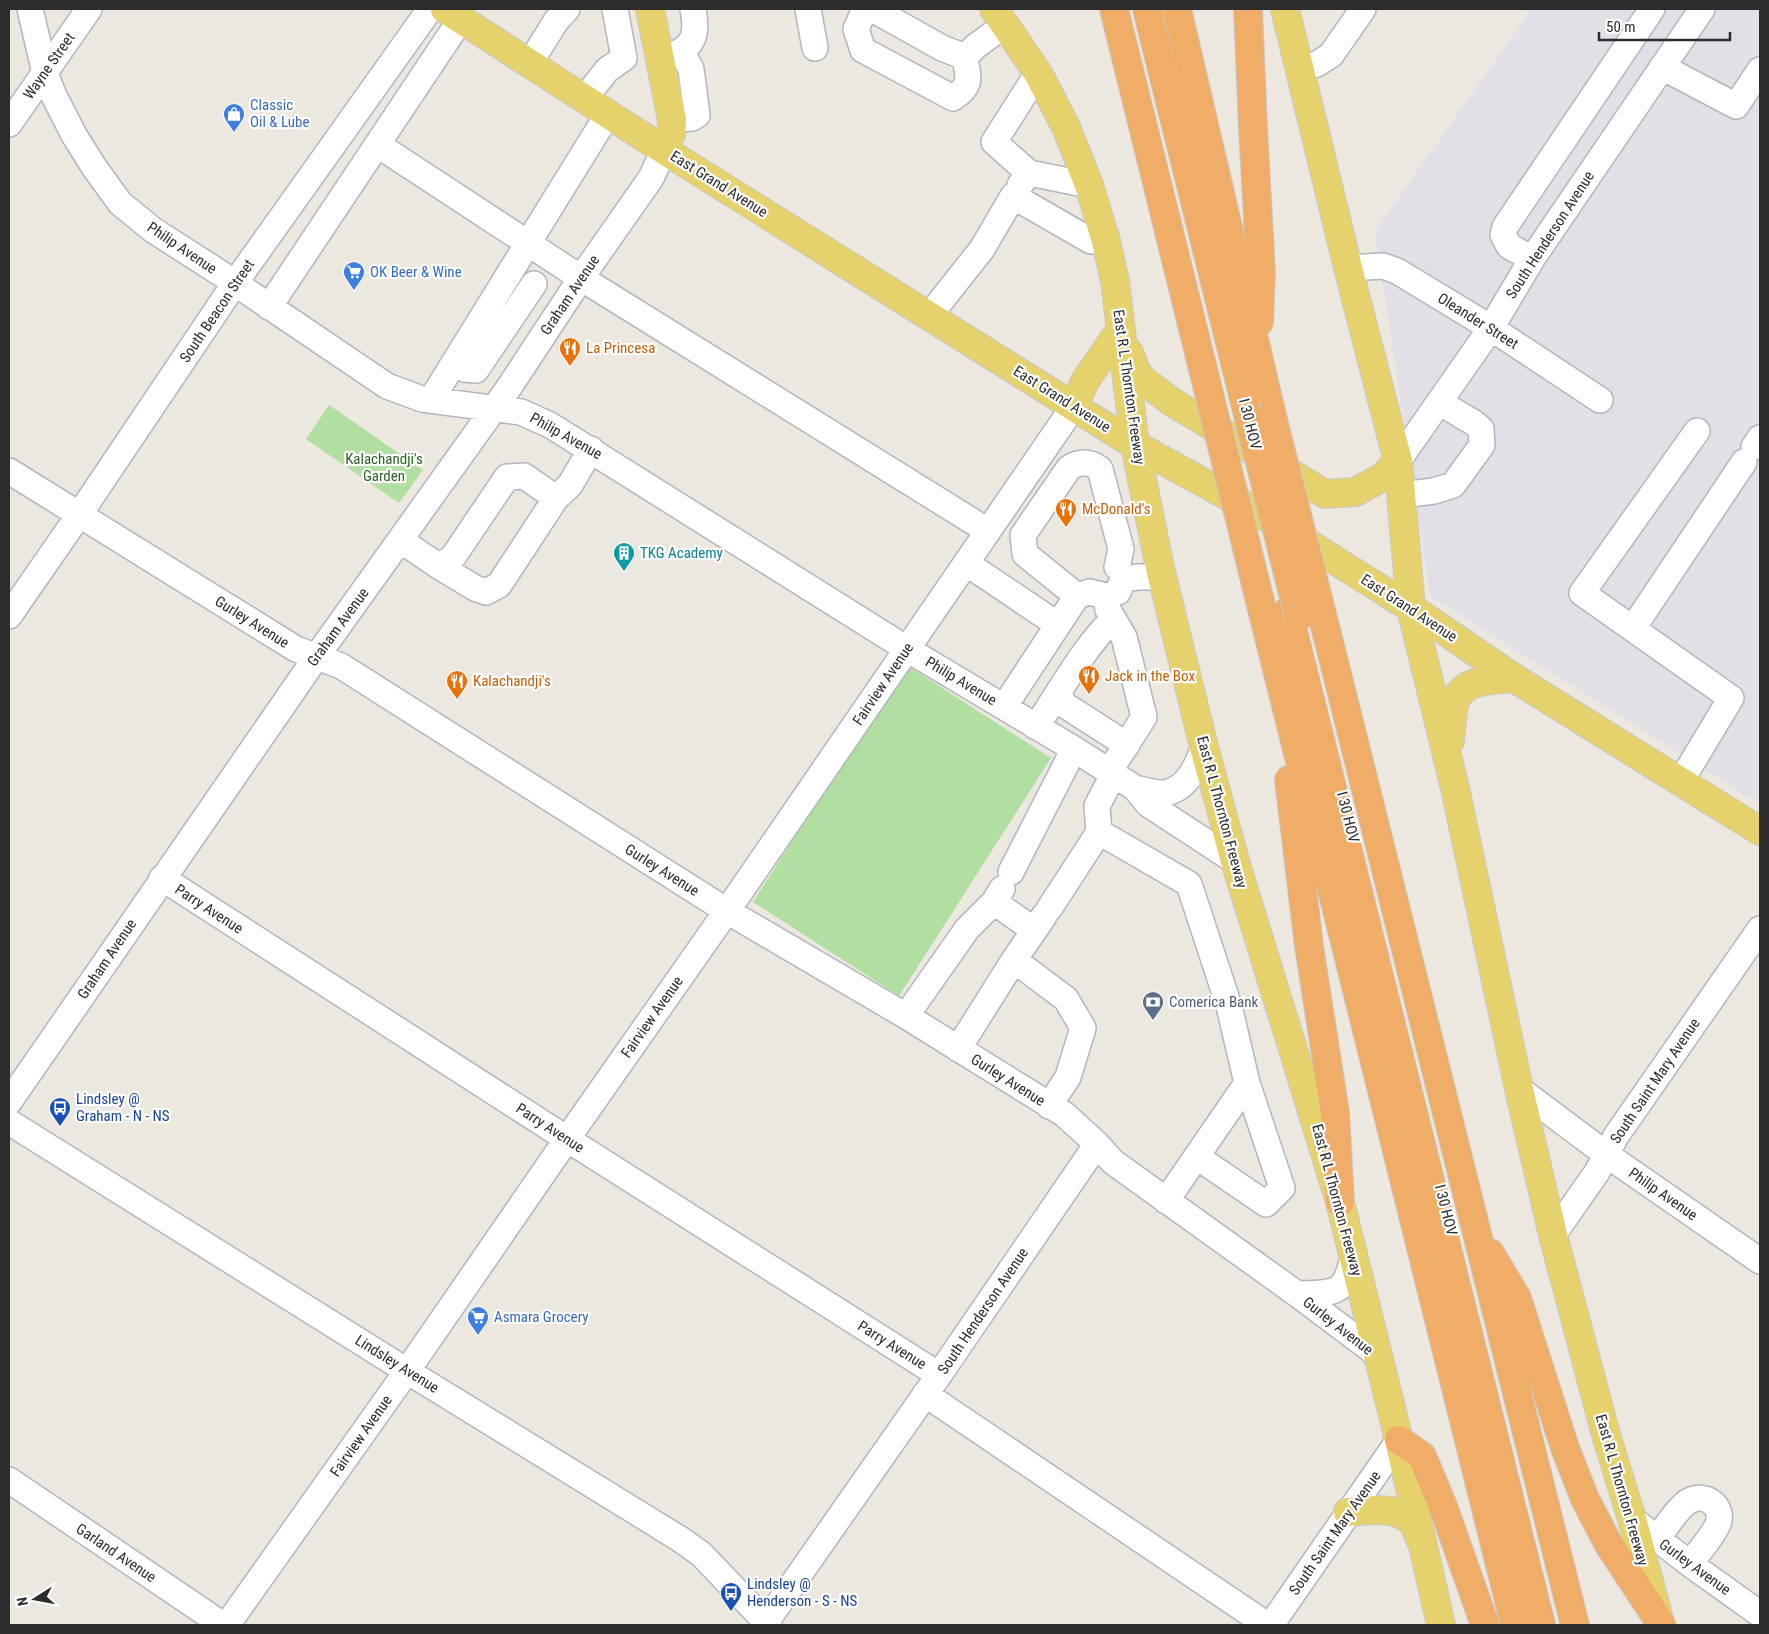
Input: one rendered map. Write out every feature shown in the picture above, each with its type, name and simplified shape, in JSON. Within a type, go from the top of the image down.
[{"type":"highway","points":[[1114,9],[1515,1625]]},
{"type":"highway","name":"I 30 HOV","points":[[1138,9],[1240,400]]},
{"type":"highway","name":"I 30 HOV","points":[[1147,9],[1240,400],[1541,1625]]},
{"type":"highway","points":[[1177,9],[1273,420],[1575,1625]]},
{"type":"highway","points":[[1248,9],[1252,128],[1261,272],[1258,356]]},
{"type":"highway","name":"I 30 HOV","points":[[1293,614],[1550,1625]]},
{"type":"highway","points":[[1274,660],[1310,946],[1335,1113],[1340,1202]]},
{"type":"highway","points":[[1476,1230],[1517,1298],[1565,1448],[1585,1499],[1609,1545],[1661,1625]]},
{"type":"highway","points":[[1399,1440],[1422,1456],[1443,1506],[1485,1625]]},
{"type":"main road","points":[[650,9],[672,120],[671,134],[664,150]]},
{"type":"main road","name":"East R L Thornton Freeway","points":[[1285,9],[1348,268],[1398,460],[1411,608],[1448,760],[1519,1089],[1553,1235],[1606,1435],[1632,1519],[1661,1625]]},
{"type":"main road","name":"East Grand Avenue","points":[[453,14],[664,150],[1135,445],[1266,517],[1411,608],[1514,678],[1760,831]]},
{"type":"main road","name":"East R L Thornton Freeway","points":[[1000,17],[1038,72],[1066,127],[1089,185],[1106,241],[1115,281],[1135,445],[1163,577],[1204,747],[1235,861],[1340,1202],[1380,1358],[1425,1548],[1441,1625]]},
{"type":"main road","points":[[1074,406],[1085,381],[1121,329]]},
{"type":"main road","points":[[1121,329],[1136,371],[1143,380],[1172,402],[1325,494],[1355,492],[1383,477],[1398,460]]},
{"type":"main road","points":[[1448,760],[1454,704],[1460,693],[1468,685],[1485,680],[1514,678]]},
{"type":"main road","points":[[1348,1512],[1369,1510],[1400,1513],[1412,1522],[1425,1548]]},
{"type":"street","name":"Philip Avenue","points":[[30,9],[45,73],[54,96],[74,135],[120,203],[153,230],[387,386],[422,399],[521,412],[550,424],[907,649],[1074,749],[1135,788],[1148,804],[1235,861]]},
{"type":"street","name":"Wayne Street","points":[[9,124],[89,9]]},
{"type":"street","name":"South Beacon Street","points":[[9,616],[235,283],[430,9]]},
{"type":"street","points":[[530,63],[556,21],[568,9]]},
{"type":"street","points":[[584,99],[607,70],[624,58],[615,9]]},
{"type":"street","points":[[808,9],[815,48]]},
{"type":"street","points":[[1300,68],[1317,64],[1331,55],[1363,9]]},
{"type":"street","points":[[1532,259],[1509,246],[1502,235],[1505,227],[1652,9]]},
{"type":"street","name":"South Henderson Avenue","points":[[1398,460],[1491,328],[1532,259],[1702,9]]},
{"type":"street","points":[[269,307],[425,74],[453,14]]},
{"type":"street","points":[[672,120],[692,118],[697,115],[691,69],[675,54],[692,42],[694,14]]},
{"type":"street","points":[[965,57],[1000,17]]},
{"type":"street","points":[[399,53],[425,74]]},
{"type":"street","points":[[1662,67],[1736,106],[1760,70]]},
{"type":"street","points":[[1038,72],[994,142],[1029,173],[1089,185]]},
{"type":"street","points":[[376,85],[402,108]]},
{"type":"street","points":[[431,400],[608,114]]},
{"type":"street","points":[[347,126],[581,278],[988,531]]},
{"type":"street","name":"Graham Avenue","points":[[9,1102],[317,656],[492,408],[508,389],[581,278],[651,178],[664,150]]},
{"type":"street","points":[[323,160],[352,185]]},
{"type":"street","points":[[930,316],[982,249],[1013,196],[1029,173]]},
{"type":"street","points":[[1013,196],[1092,241],[1106,241]]},
{"type":"street","points":[[275,226],[308,250]]},
{"type":"street","name":"Oleander Street","points":[[1348,268],[1383,266],[1397,271],[1491,328],[1600,400]]},
{"type":"street","points":[[512,269],[563,305]]},
{"type":"street","points":[[454,363],[464,369],[476,370],[534,284]]},
{"type":"street","points":[[1401,495],[1434,491],[1452,485],[1482,445],[1481,429],[1439,402]]},
{"type":"street","name":"Fairview Avenue","points":[[227,1625],[407,1371],[727,911],[1074,406]]},
{"type":"street","points":[[1681,782],[1731,698],[1582,593],[1696,431]]},
{"type":"street","points":[[1633,628],[1753,449]]},
{"type":"street","points":[[400,540],[440,567],[475,588],[486,592],[499,585],[556,498],[570,485],[591,450]]},
{"type":"street","points":[[1036,727],[1070,674],[1101,631],[1104,592],[1121,549],[1100,469],[1093,463],[1084,462],[1069,468],[1023,535],[1025,554],[1058,581],[1104,592]]},
{"type":"street","name":"Gurley Avenue","points":[[9,471],[296,649],[341,666],[727,911],[906,1016],[1064,1114],[1097,1144],[1113,1162],[1297,1294],[1380,1358]]},
{"type":"street","points":[[440,567],[452,557],[507,476],[524,476],[556,498]]},
{"type":"street","points":[[966,563],[1058,625]]},
{"type":"street","points":[[1004,707],[1058,625],[1104,592],[1138,577],[1163,577]]},
{"type":"street","points":[[958,1049],[1014,960],[1100,832],[1097,806],[1111,773],[1144,717],[1124,637],[1104,592]]},
{"type":"street","points":[[1059,691],[1063,704],[1127,745]]},
{"type":"street","name":"Philip Avenue","points":[[1135,788],[1161,793],[1170,792],[1183,784],[1197,767],[1204,747]]},
{"type":"street","points":[[906,1016],[967,929],[1002,888],[1074,749]]},
{"type":"street","points":[[1100,832],[1189,884],[1229,1006],[1247,1083],[1282,1188],[1266,1204],[1196,1157]]},
{"type":"street","name":"Parry Avenue","points":[[162,878],[567,1139],[932,1385],[1267,1625]]},
{"type":"street","points":[[1002,888],[1042,918]]},
{"type":"street","name":"South Saint Mary Avenue","points":[[1553,1235],[1597,1172],[1616,1136],[1760,929]]},
{"type":"street","points":[[1014,960],[1066,999],[1083,1028],[1068,1077],[1049,1106]]},
{"type":"street","points":[[1166,1201],[1247,1083]]},
{"type":"street","name":"Philip Avenue","points":[[1519,1089],[1606,1155],[1760,1261]]},
{"type":"street","name":"Lindsley Avenue","points":[[9,1122],[680,1539],[701,1554],[766,1624]]},
{"type":"street","name":"South Henderson Avenue","points":[[766,1624],[1097,1144]]},
{"type":"street","name":"Gurley Avenue","points":[[1297,1294],[1328,1292],[1342,1287],[1350,1274],[1353,1256]]},
{"type":"street","name":"South Saint Mary Avenue","points":[[1271,1625],[1399,1440]]},
{"type":"street","name":"Garland Avenue","points":[[9,1480],[223,1625]]},
{"type":"street","points":[[1657,1539],[1686,1503],[1695,1498],[1704,1498],[1712,1502],[1719,1510],[1720,1518],[1717,1526],[1690,1564]]},
{"type":"street","name":"Gurley Avenue","points":[[1632,1519],[1690,1564],[1760,1614]]},
{"type":"shaded area","points":[[1532,9],[1760,9],[1760,804],[1430,596],[1375,231]]},
{"type":"green space","name":"Kalachandji's Garden","points":[[329,405],[423,470],[399,503],[306,439]]},
{"type":"green space","points":[[905,664],[1051,758],[899,996],[753,902]]},
{"type":"place","name":"Classic Oil & Lube","points":[[234,133]]},
{"type":"place","name":"OK Beer & Wine","points":[[354,291]]},
{"type":"place","name":"La Princesa","points":[[570,367]]},
{"type":"place","name":"McDonald's","points":[[1066,528]]},
{"type":"place","name":"TKG Academy","points":[[624,572]]},
{"type":"place","name":"Jack in the Box","points":[[1089,695]]},
{"type":"place","name":"Kalachandji's","points":[[457,700]]},
{"type":"place","name":"Comerica Bank","points":[[1153,1021]]},
{"type":"place","name":"Lindsley @ Graham - N - NS","points":[[60,1127]]},
{"type":"place","name":"Asmara Grocery","points":[[478,1336]]},
{"type":"place","name":"Lindsley @ Henderson - S - NS","points":[[731,1612]]}]
